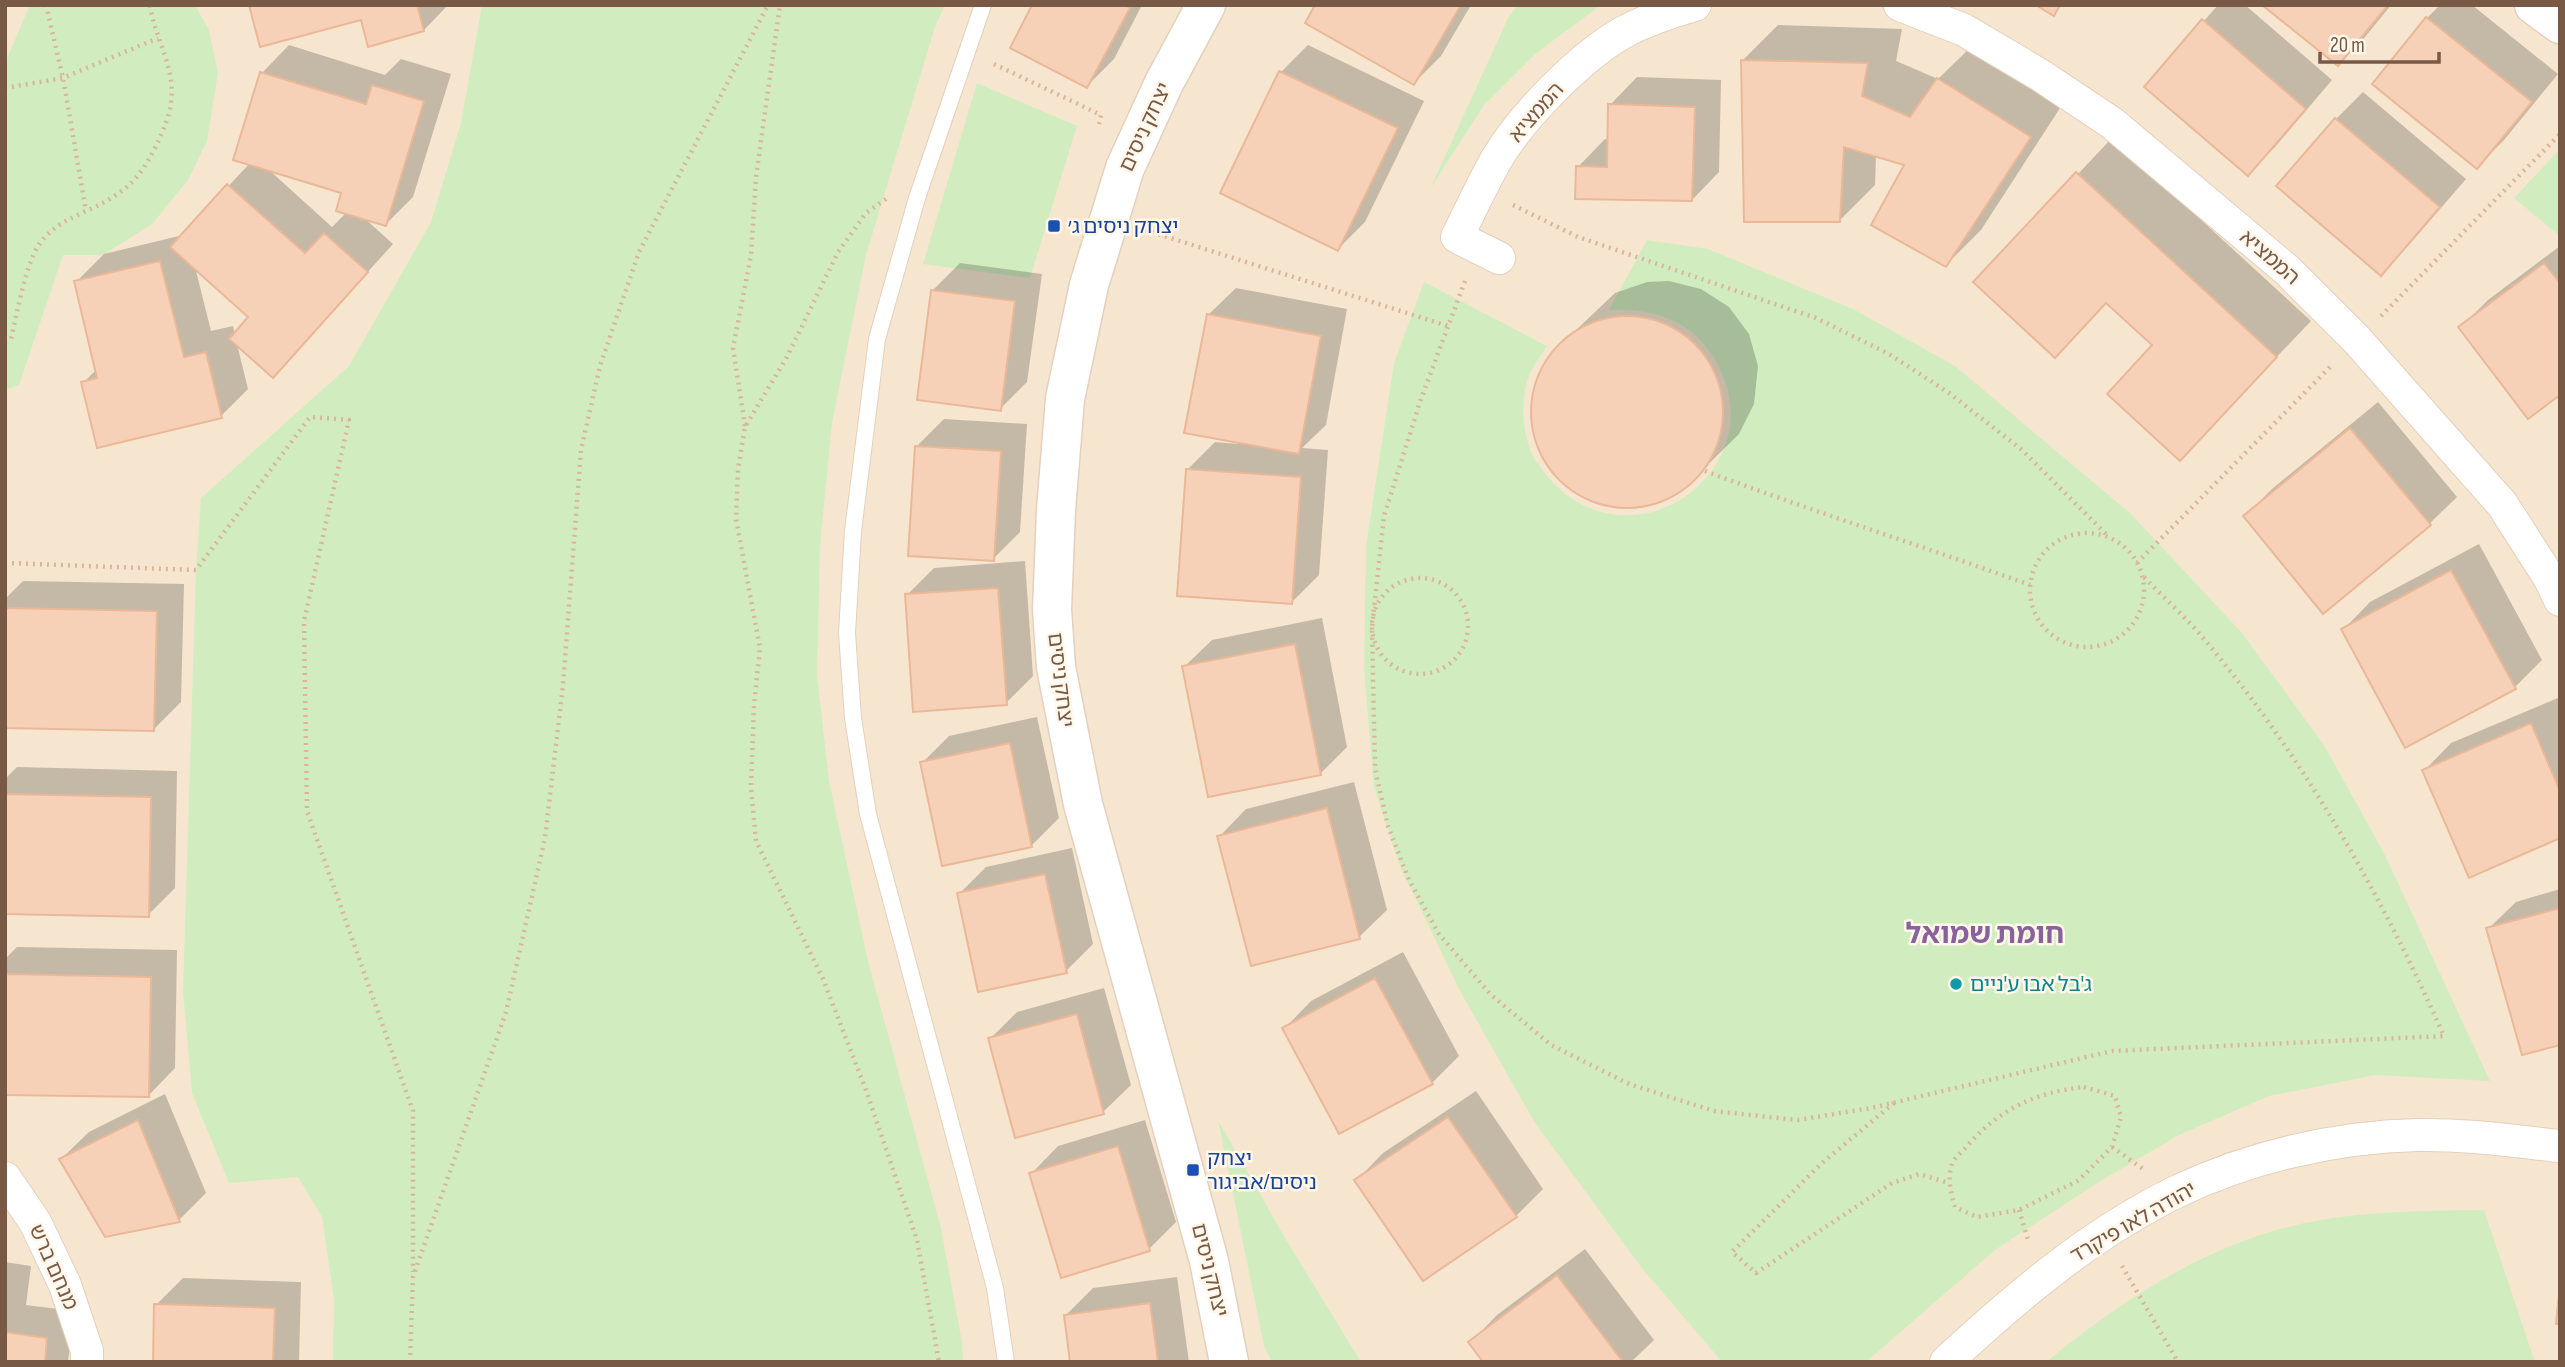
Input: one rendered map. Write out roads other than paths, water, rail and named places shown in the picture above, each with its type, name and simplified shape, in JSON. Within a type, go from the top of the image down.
[{"type":"street","name":"יצחק ניסים","points":[[1206,5],[1164,83],[1125,168],[1089,285],[1065,399],[1056,510],[1052,610],[1056,667],[1083,804],[1209,1261],[1229,1362]]},
{"type":"street","name":"הממציא","points":[[1489,253],[1457,237],[1496,159],[1526,117],[1575,69],[1623,33],[1671,12],[1695,5]]},
{"type":"street","name":"הממציא","points":[[1900,5],[1964,30],[2112,123],[2287,270],[2357,340],[2502,504],[2550,579],[2560,600]]},
{"type":"street","points":[[2534,5],[2560,24]]},
{"type":"street","name":"יהודה לאו פיקרד","points":[[1945,1362],[2039,1279],[2103,1234],[2176,1192],[2260,1159],[2342,1142],[2417,1135],[2490,1138],[2560,1146]]},
{"type":"street","name":"מנחם ברש","points":[[5,1178],[35,1222],[65,1285],[87,1351],[87,1362]]},
{"type":"lane","points":[[983,5],[926,170],[877,339],[853,531],[847,633],[853,718],[869,814],[995,1288],[1006,1362]]},
{"type":"place","name":"יצחק ניסים ג׳","points":[[1054,226]]},
{"type":"place","name":"ג'בל אבו ע'ניים","points":[[1956,984]]},
{"type":"place","name":"יצחק ניסים/אביגור","points":[[1193,1170]]},
{"type":"district","name":"חומת שמואל","points":[[1985,933]]}]
